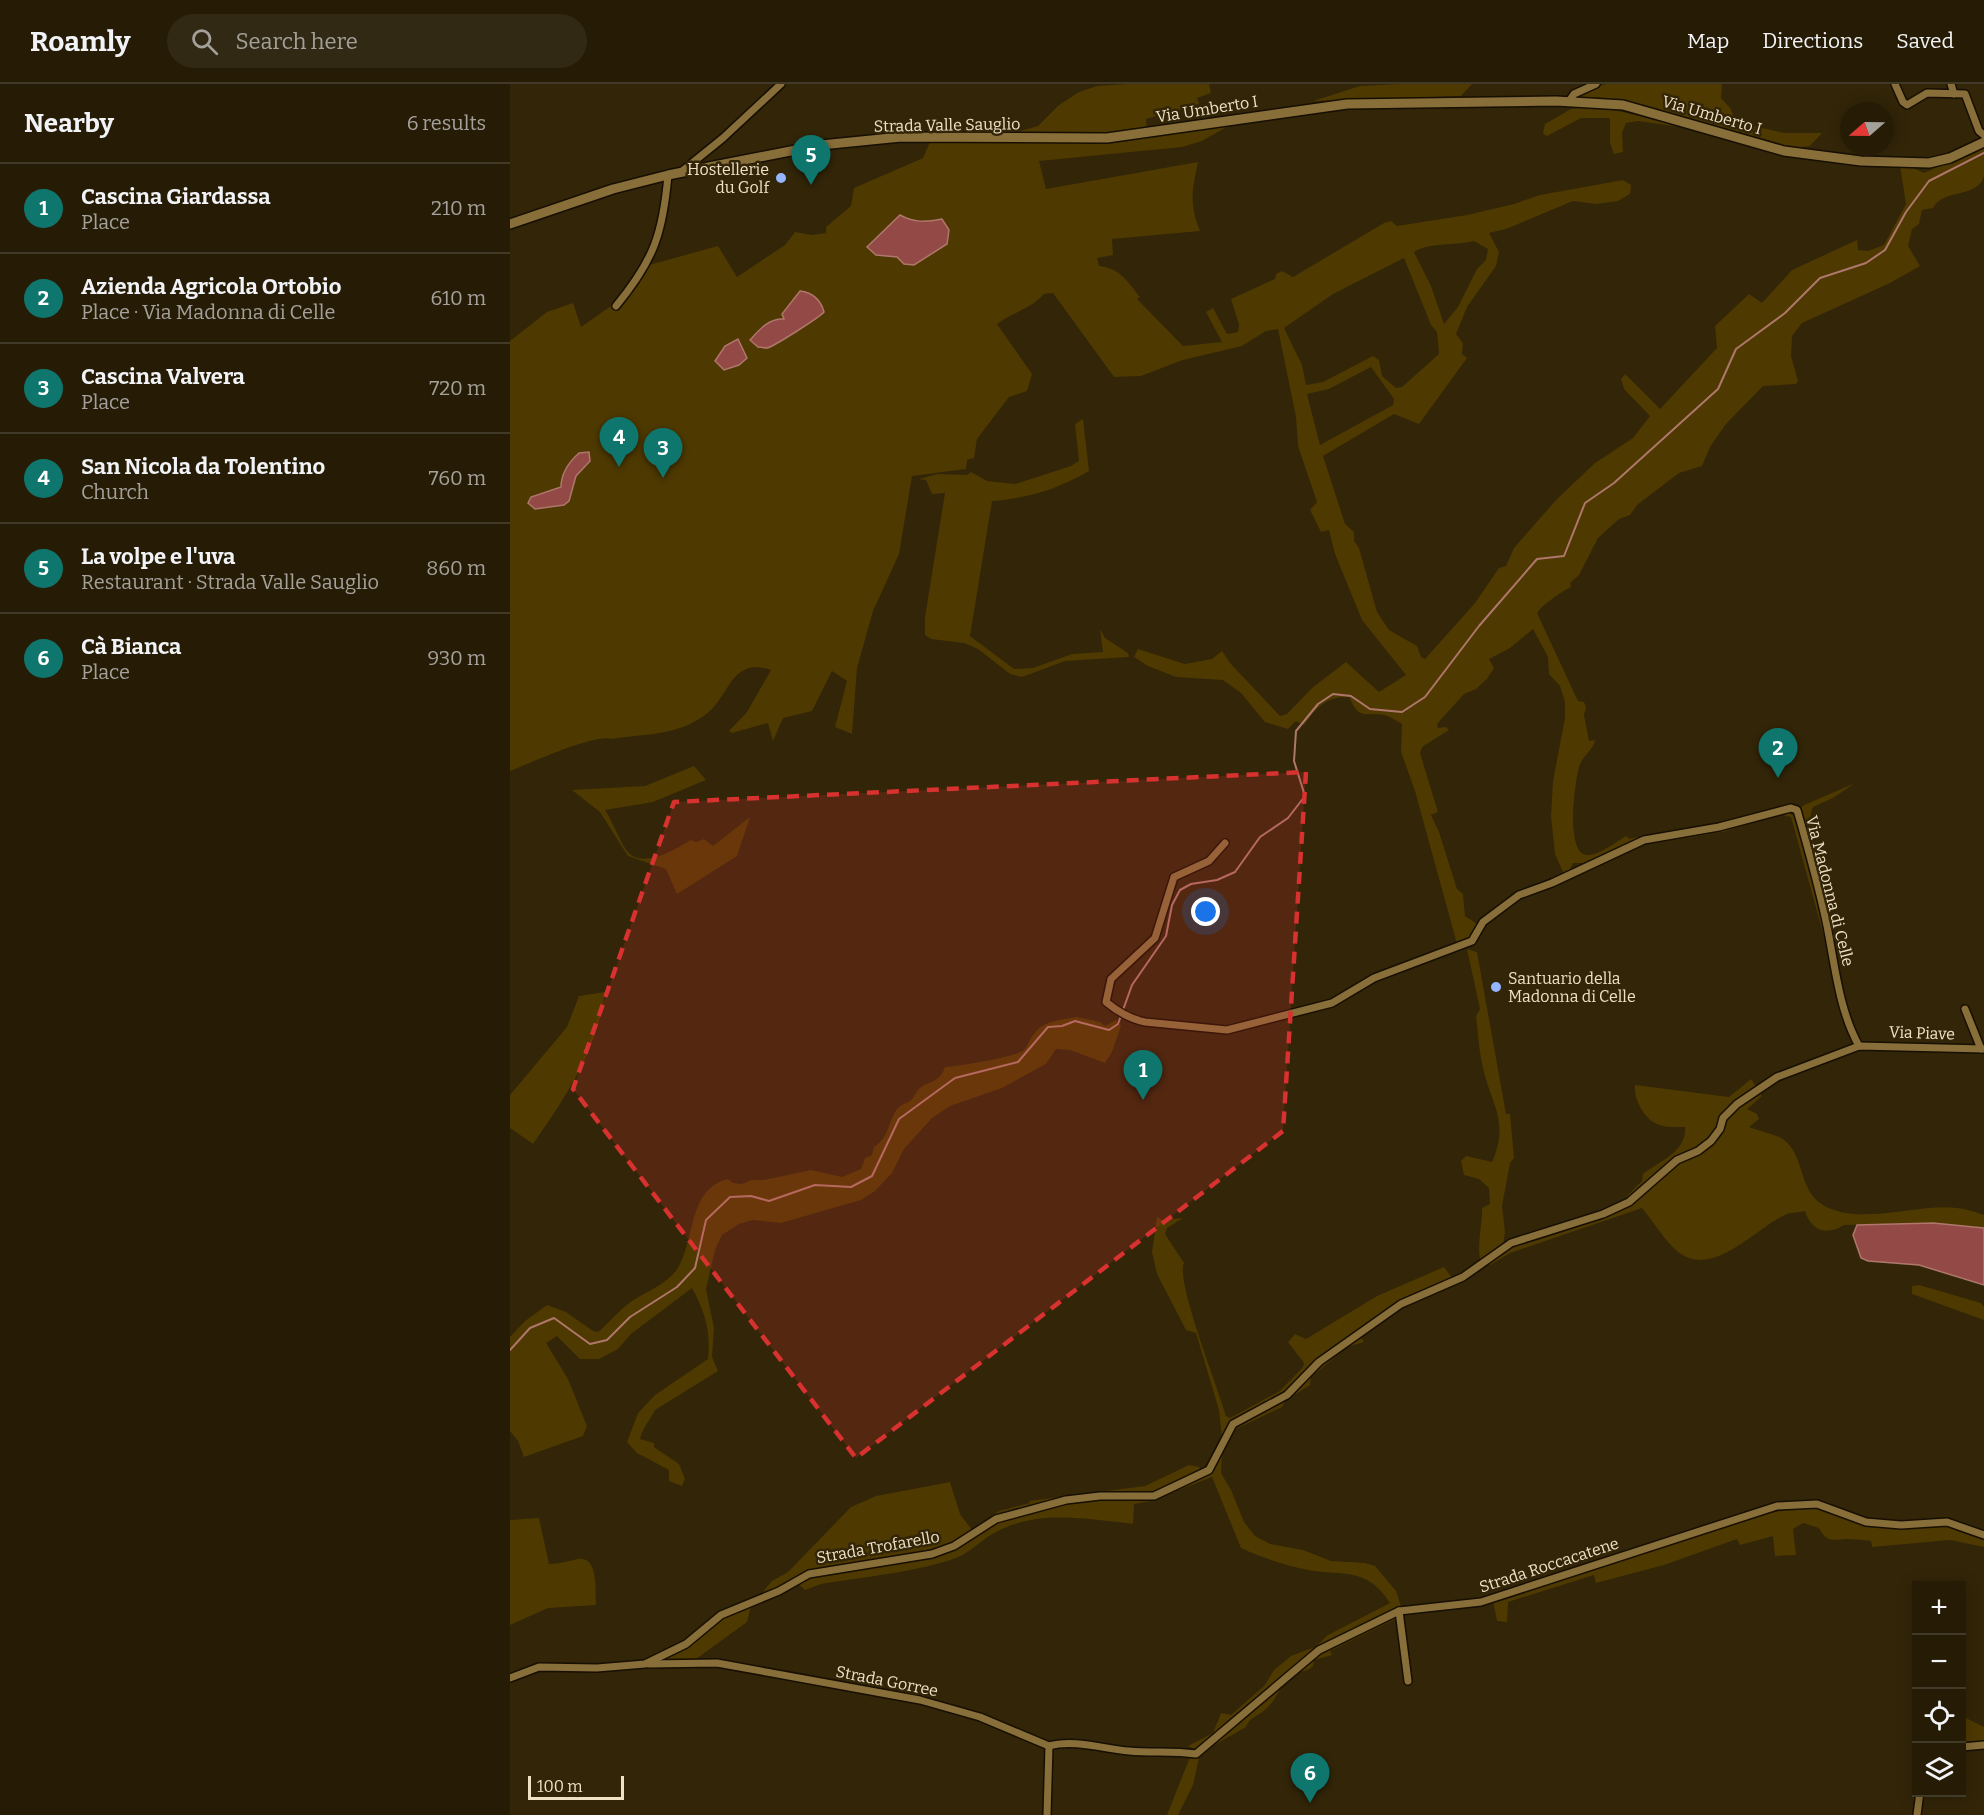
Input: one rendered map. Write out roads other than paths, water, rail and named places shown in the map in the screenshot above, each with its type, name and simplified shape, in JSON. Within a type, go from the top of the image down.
[{"type":"street","points":[[681,172],[781,84]]},
{"type":"street","points":[[1569,101],[1574,94],[1596,84]]},
{"type":"street","points":[[1895,84],[1907,105],[1927,93],[1965,94],[1979,131],[1984,135]]},
{"type":"street","points":[[1950,84],[1954,94]]},
{"type":"street","name":"Via Umberto I","points":[[1107,138],[1347,104],[1569,101],[1623,105],[1807,156],[1898,163],[1939,161],[1984,142]]},
{"type":"street","name":"Strada Valle Sauglio","points":[[510,224],[613,189],[668,175],[821,145],[901,137],[1107,138]]},
{"type":"street","points":[[616,306],[634,284],[652,254],[664,219],[668,175]]},
{"type":"street","name":"Via Madonna di Celle","points":[[1225,843],[1209,861],[1174,877],[1155,938],[1111,979],[1106,992],[1106,1002],[1132,1019],[1175,1027],[1227,1030],[1332,1003],[1374,978],[1473,941],[1484,922],[1519,895],[1644,840],[1719,827],[1791,808],[1797,810],[1820,889],[1844,1006],[1851,1032],[1859,1046]]},
{"type":"street","points":[[1965,1009],[1982,1049]]},
{"type":"street","name":"Via Piave","points":[[1859,1046],[1982,1049]]},
{"type":"street","name":"Strada Trofarello","points":[[510,1678],[539,1667],[597,1668],[645,1664],[686,1644],[721,1615],[779,1591],[809,1574],[932,1554],[954,1546],[996,1519],[1066,1500],[1101,1496],[1154,1496],[1209,1470],[1233,1424],[1287,1395],[1320,1362],[1401,1304],[1463,1277],[1511,1244],[1603,1214],[1629,1202],[1677,1160],[1698,1151],[1711,1141],[1720,1129],[1722,1118],[1737,1104],[1777,1077],[1859,1046]]},
{"type":"street","name":"Strada Roccacatene","points":[[1049,1746],[1062,1743],[1132,1751],[1173,1751],[1196,1755],[1319,1650],[1399,1611],[1481,1602],[1777,1506],[1817,1504],[1866,1522],[1901,1525],[1947,1521],[1984,1535]]},
{"type":"street","points":[[1399,1611],[1408,1681]]},
{"type":"street","name":"Strada Gorree","points":[[645,1664],[717,1663],[920,1700],[980,1718],[1049,1746]]},
{"type":"street","points":[[1966,1747],[1984,1745]]},
{"type":"street","points":[[1047,1815],[1049,1746]]},
{"type":"street","points":[[1917,1815],[1919,1797]]},
{"type":"waterway","points":[[510,1350],[530,1328],[554,1318],[590,1344],[607,1340],[630,1317],[677,1287],[695,1268],[706,1220],[730,1197],[751,1196],[769,1201],[815,1185],[851,1187],[872,1176],[899,1119],[955,1078],[1018,1062],[1048,1027],[1062,1026],[1075,1021],[1109,1030],[1118,1024],[1132,985],[1166,936],[1172,905],[1180,890],[1191,884],[1217,880],[1235,872],[1260,837],[1288,818],[1305,796],[1294,761],[1296,731],[1318,704],[1333,694],[1351,696],[1370,709],[1402,712],[1425,697],[1479,626],[1537,559],[1564,556],[1585,503],[1614,483],[1718,389],[1736,349],[1785,313],[1820,278],[1866,263],[1885,250],[1906,212],[1929,181],[1984,153]]},
{"type":"place","name":"Hostellerie du Golf","points":[[781,178]]},
{"type":"place","name":"La volpe e l'uva","points":[[811,185]]},
{"type":"place","name":"San Nicola da Tolentino","points":[[619,467]]},
{"type":"place","name":"Cascina Valvera","points":[[663,478]]},
{"type":"place","name":"Azienda Agricola Ortobio","points":[[1778,778]]},
{"type":"place","name":"Santuario della Madonna di Celle","points":[[1496,987]]},
{"type":"place","name":"Cascina Giardassa","points":[[1143,1100]]},
{"type":"place","name":"Cà Bianca","points":[[1310,1803]]}]
